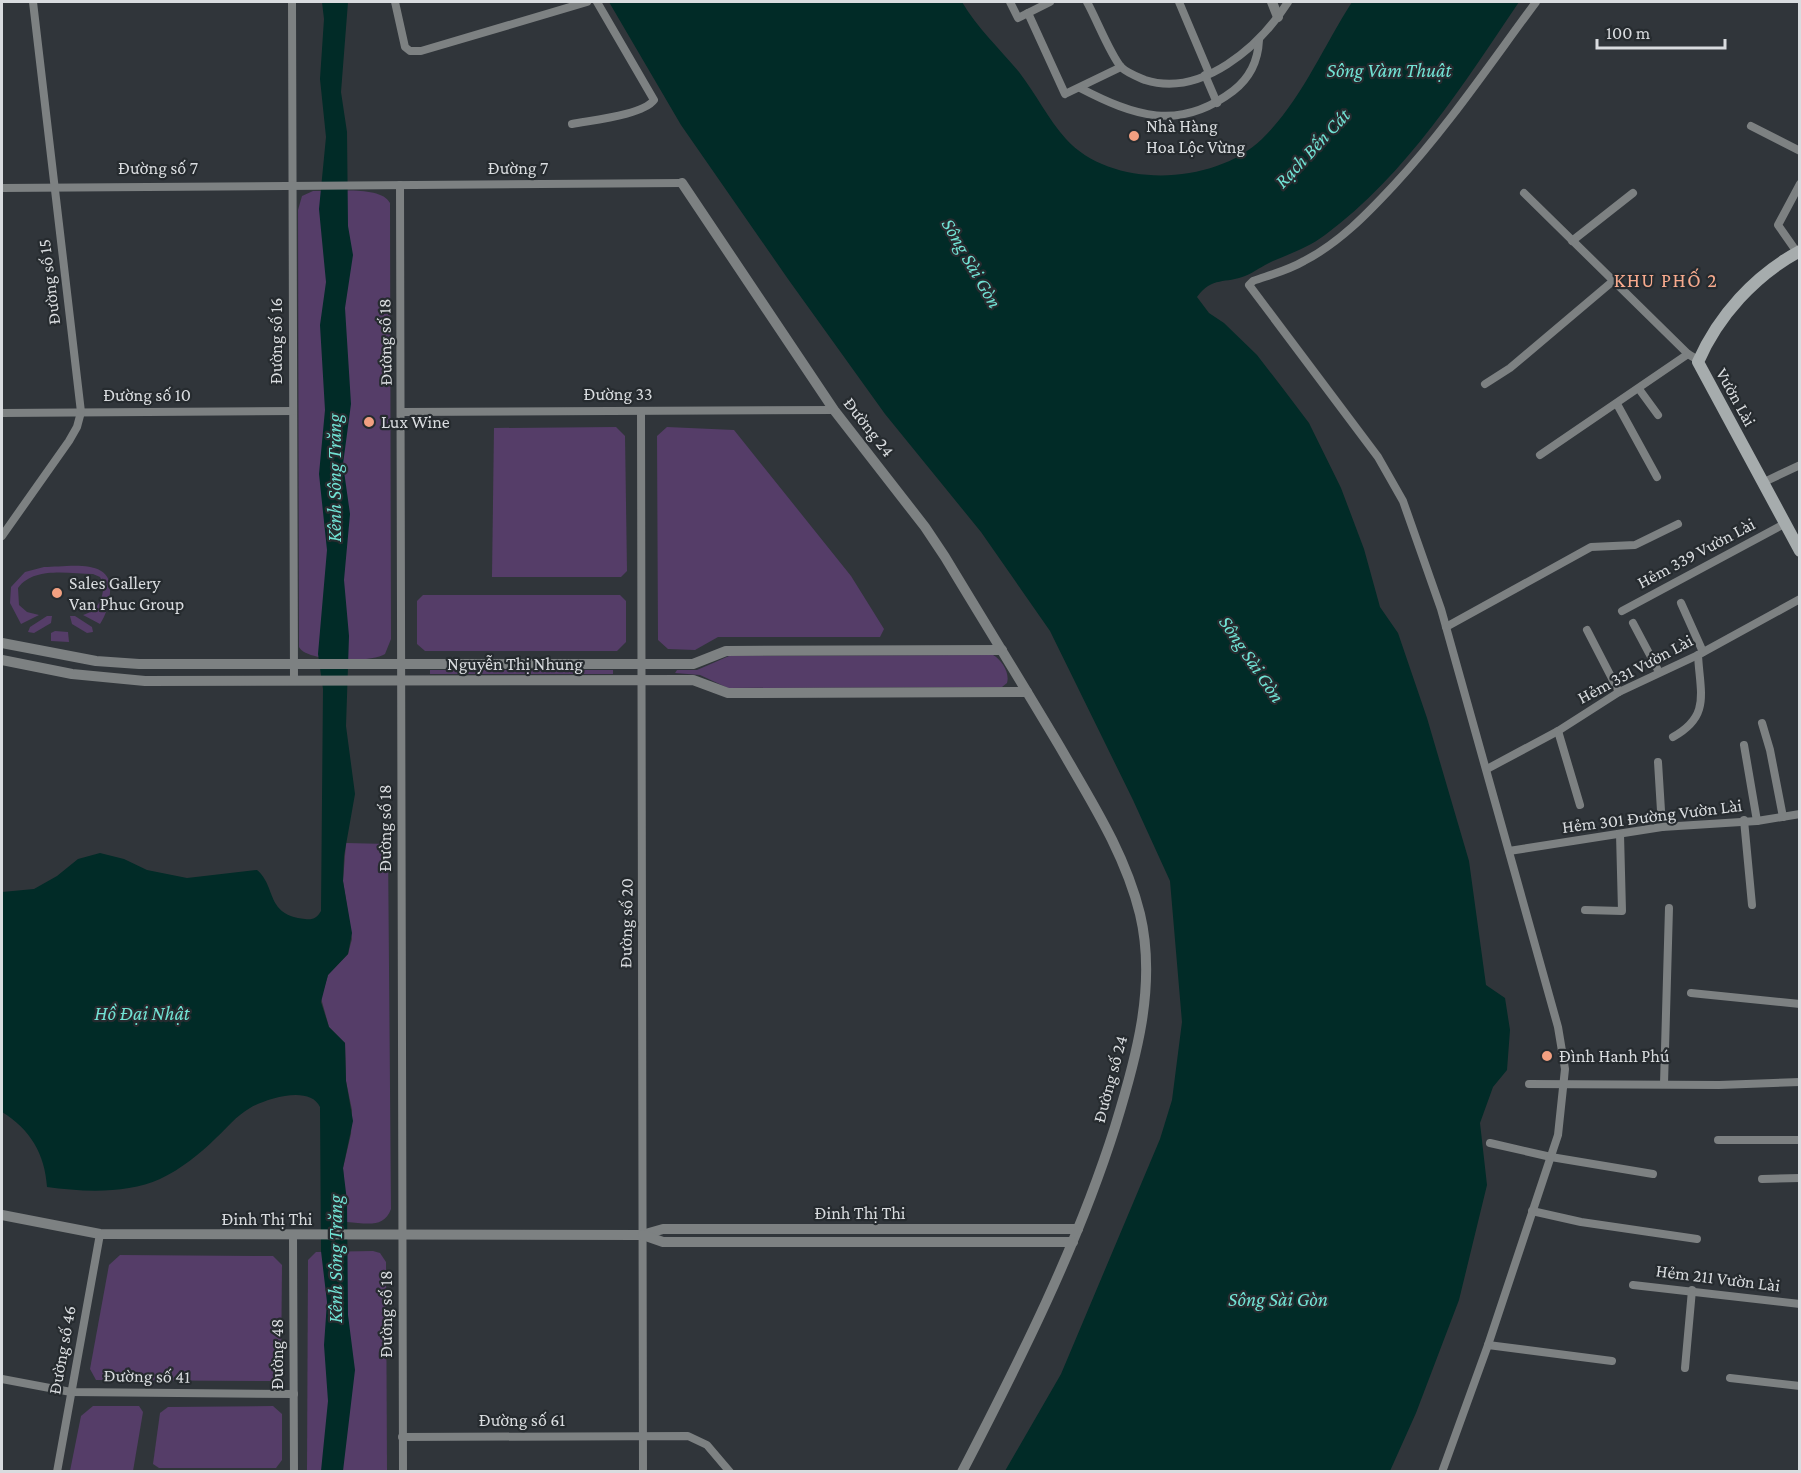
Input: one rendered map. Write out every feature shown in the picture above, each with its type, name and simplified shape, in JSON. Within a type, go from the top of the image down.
[{"type":"main road","name":"Vườn Lài","points":[[1799,252],[1771,270],[1734,303],[1693,357],[1800,552]]},
{"type":"street","name":"Đường số 15","points":[[2,536],[69,441],[77,427],[81,412],[33,2]]},
{"type":"street","name":"Đường số 16","points":[[292,2],[294,680]]},
{"type":"street","points":[[395,2],[405,47],[410,51],[421,51],[586,2]]},
{"type":"street","points":[[572,124],[638,110],[649,106],[654,100],[597,2]]},
{"type":"street","points":[[1010,2],[1018,18],[1050,2]]},
{"type":"street","points":[[1087,2],[1121,67],[1139,78],[1164,85],[1178,84],[1207,74],[1259,40],[1288,2]]},
{"type":"street","points":[[1179,2],[1217,103]]},
{"type":"street","points":[[1272,2],[1278,17]]},
{"type":"street","points":[[1442,1472],[1488,1345],[1558,1135],[1565,1086],[1558,1027],[1487,769],[1420,542],[1393,483],[1378,457],[1248,285],[1303,262],[1321,251],[1345,234],[1381,199],[1442,131],[1536,2]]},
{"type":"street","points":[[1028,13],[1065,94],[1121,67]]},
{"type":"street","points":[[1080,88],[1116,106],[1153,115],[1191,115],[1217,103],[1247,80],[1259,54],[1259,40]]},
{"type":"street","points":[[1751,126],[1800,151]]},
{"type":"street","name":"Đường 7","points":[[314,185],[682,183]]},
{"type":"street","name":"Đường 24","points":[[682,183],[834,410],[925,526],[1027,692]]},
{"type":"street","name":"Đường số 18","points":[[400,184],[402,1472]]},
{"type":"street","points":[[1799,252],[1778,225],[1800,184]]},
{"type":"street","name":"Đường số 7","points":[[2,188],[54,185],[314,185]]},
{"type":"street","points":[[1524,193],[1575,239],[1613,281],[1693,357],[1639,389],[1540,455]]},
{"type":"street","points":[[1575,239],[1633,194]]},
{"type":"street","points":[[1485,384],[1518,361],[1613,281]]},
{"type":"street","points":[[1639,389],[1658,415]]},
{"type":"street","points":[[1617,404],[1658,477]]},
{"type":"street","name":"Đường 33","points":[[402,412],[834,410]]},
{"type":"street","name":"Đường số 10","points":[[2,413],[293,411]]},
{"type":"street","name":"Đường số 20","points":[[641,411],[643,1472]]},
{"type":"street","points":[[1762,483],[1800,465]]},
{"type":"street","name":"Hẻm 339 Vườn Lài","points":[[1622,611],[1786,523]]},
{"type":"street","points":[[1446,627],[1591,547],[1635,545],[1678,524]]},
{"type":"street","name":"Hẻm 331 Vườn Lài","points":[[1487,769],[1619,692],[1701,653],[1800,599]]},
{"type":"street","points":[[1673,737],[1692,725],[1700,712],[1701,653],[1681,603]]},
{"type":"street","points":[[1632,623],[1659,672]]},
{"type":"street","points":[[1587,630],[1619,692]]},
{"type":"street","name":"Nguyễn Thị Nhung","points":[[2,643],[96,661],[139,664],[693,664],[726,651],[1002,650]]},
{"type":"street","name":"Nguyễn Thị Nhung","points":[[2,660],[42,669],[106,678],[693,680],[728,693],[1027,692]]},
{"type":"street","name":"Đường số 24","points":[[962,1472],[1009,1380],[1078,1229],[1126,1091],[1142,1020],[1147,977],[1146,951],[1140,915],[1131,883],[1110,833],[1027,692]]},
{"type":"street","points":[[1761,723],[1770,750],[1783,817]]},
{"type":"street","points":[[1557,730],[1580,805]]},
{"type":"street","points":[[1744,745],[1757,821]]},
{"type":"street","points":[[1658,762],[1662,827]]},
{"type":"street","name":"Hẻm 301 Đường Vườn Lài","points":[[1509,851],[1662,827],[1744,820],[1757,821],[1800,814]]},
{"type":"street","points":[[1744,820],[1752,905]]},
{"type":"street","points":[[1585,910],[1622,911],[1620,834]]},
{"type":"street","points":[[1664,1084],[1669,908]]},
{"type":"street","points":[[1691,993],[1800,1005]]},
{"type":"street","points":[[1529,1083],[1565,1086],[1800,1082]]},
{"type":"street","points":[[1718,1140],[1800,1140]]},
{"type":"street","points":[[1490,1143],[1551,1157],[1653,1174]]},
{"type":"street","points":[[1762,1179],[1800,1178]]},
{"type":"street","points":[[1532,1211],[1581,1222],[1696,1239]]},
{"type":"street","name":"Đinh Thị Thi","points":[[2,1215],[100,1234],[642,1235],[663,1229],[1078,1229]]},
{"type":"street","name":"Đường số 46","points":[[57,1472],[100,1234]]},
{"type":"street","name":"Đinh Thị Thi","points":[[642,1235],[663,1242],[1073,1242]]},
{"type":"street","name":"Đường 48","points":[[293,1236],[294,1472]]},
{"type":"street","name":"Hẻm 211 Vườn Lài","points":[[1632,1285],[1800,1304]]},
{"type":"street","points":[[1685,1368],[1692,1290]]},
{"type":"street","points":[[1488,1345],[1612,1361]]},
{"type":"street","name":"Đường số 41","points":[[2,1378],[71,1392],[294,1394]]},
{"type":"street","points":[[1730,1378],[1800,1386]]},
{"type":"street","points":[[642,1436],[688,1436],[698,1440],[707,1445],[730,1472]]},
{"type":"street","name":"Đường số 61","points":[[402,1437],[642,1436]]},
{"type":"shaded area","points":[[313,191],[367,192],[385,197],[390,203],[391,639],[385,654],[367,659],[340,660],[314,656],[299,647],[298,210],[302,196]]},
{"type":"shaded area","points":[[616,427],[625,436],[627,571],[621,577],[492,577],[494,428]]},
{"type":"shaded area","points":[[667,427],[734,430],[851,576],[884,629],[880,637],[718,637],[695,650],[668,649],[658,640],[657,436]]},
{"type":"shaded area","points":[[88,566],[105,574],[109,582],[110,593],[107,609],[100,624],[83,615],[98,605],[103,589],[100,577],[93,574],[53,573],[33,577],[18,588],[19,605],[27,612],[39,615],[21,624],[10,603],[11,587],[25,572],[44,567]]},
{"type":"shaded area","points":[[423,595],[620,595],[626,601],[626,642],[617,651],[425,651],[417,644],[417,601]]},
{"type":"shaded area","points":[[47,616],[52,616],[51,623],[34,633],[28,632],[30,627]]},
{"type":"shaded area","points":[[70,616],[75,616],[92,627],[93,632],[87,633],[72,624]]},
{"type":"shaded area","points":[[68,632],[69,642],[51,641],[51,633]]},
{"type":"shaded area","points":[[993,655],[1002,663],[1006,671],[1007,683],[1002,687],[728,688],[700,675],[675,673],[677,670],[697,670],[729,656]]},
{"type":"shaded area","points":[[430,670],[613,670],[613,674],[430,674]]},
{"type":"shaded area","points":[[346,843],[388,844],[391,1209],[384,1220],[367,1224],[347,1222],[343,1168],[351,1134],[352,1110],[346,1081],[345,1043],[329,1027],[321,998],[328,975],[348,954],[352,939],[343,881]]},
{"type":"shaded area","points":[[373,1251],[380,1253],[386,1262],[387,1471],[307,1472],[308,1260],[316,1252]]},
{"type":"shaded area","points":[[120,1255],[273,1256],[282,1265],[281,1372],[273,1381],[96,1380],[90,1369],[109,1265]]},
{"type":"shaded area","points":[[93,1406],[139,1406],[143,1412],[133,1471],[70,1471],[81,1416]]},
{"type":"shaded area","points":[[273,1406],[282,1414],[282,1460],[276,1468],[159,1468],[153,1464],[160,1413],[168,1407]]},
{"type":"water","name":"Hồ Đại Nhật","points":[[322,2],[348,2],[341,92],[347,132],[348,226],[353,255],[345,308],[351,404],[343,464],[350,514],[344,580],[349,636],[346,726],[355,794],[344,856],[343,881],[352,933],[348,954],[328,975],[321,1002],[329,1027],[345,1043],[346,1081],[353,1121],[343,1168],[347,1201],[348,1315],[355,1370],[343,1471],[321,1471],[328,1401],[324,1345],[327,1302],[321,1251],[320,1107],[315,1100],[298,1095],[277,1097],[257,1104],[240,1115],[197,1155],[168,1175],[147,1184],[105,1190],[47,1187],[43,1164],[28,1134],[2,1112],[2,892],[34,889],[57,876],[78,859],[100,853],[124,859],[147,870],[187,878],[257,870],[283,912],[308,919],[314,918],[321,911],[323,689],[318,654],[327,550],[319,474],[325,410],[320,325],[326,282],[319,209],[326,137],[320,79],[324,19]]},
{"type":"water","name":"Sông Sài Gòn","points":[[609,2],[962,2],[982,30],[1019,72],[1066,139],[1086,156],[1109,167],[1136,174],[1164,175],[1191,173],[1218,166],[1242,154],[1262,139],[1300,91],[1352,2],[1519,2],[1432,127],[1382,185],[1355,211],[1313,243],[1245,276],[1214,283],[1197,297],[1209,313],[1224,323],[1257,355],[1309,423],[1341,488],[1364,549],[1380,607],[1398,633],[1427,718],[1469,861],[1486,985],[1505,998],[1510,1030],[1507,1070],[1493,1087],[1480,1123],[1487,1185],[1459,1300],[1416,1413],[1390,1471],[1005,1471],[1061,1374],[1160,1139],[1172,1100],[1182,1022],[1170,881],[1050,631],[981,532],[885,414],[788,279],[681,125]]},
{"type":"place","name":"Nhà Hàng Hoa Lộc Vừng","points":[[1134,136]]},
{"type":"place","name":"Lux Wine","points":[[369,422]]},
{"type":"place","name":"Sales Gallery Van Phuc Group","points":[[57,593]]},
{"type":"place","name":"Đình Hanh Phú","points":[[1547,1056]]},
{"type":"district","name":"KHU PHỐ 2","points":[[1666,280]]},
{"type":"water label","name":"Sông Vàm Thuật","points":[[1389,70]]},
{"type":"water label","name":"Rạch Bến Cát","points":[[1312,148]]},
{"type":"water label","name":"Kênh Sông Trăng","points":[[334,478]]},
{"type":"water label","name":"Kênh Sông Trăng","points":[[335,1259]]}]
